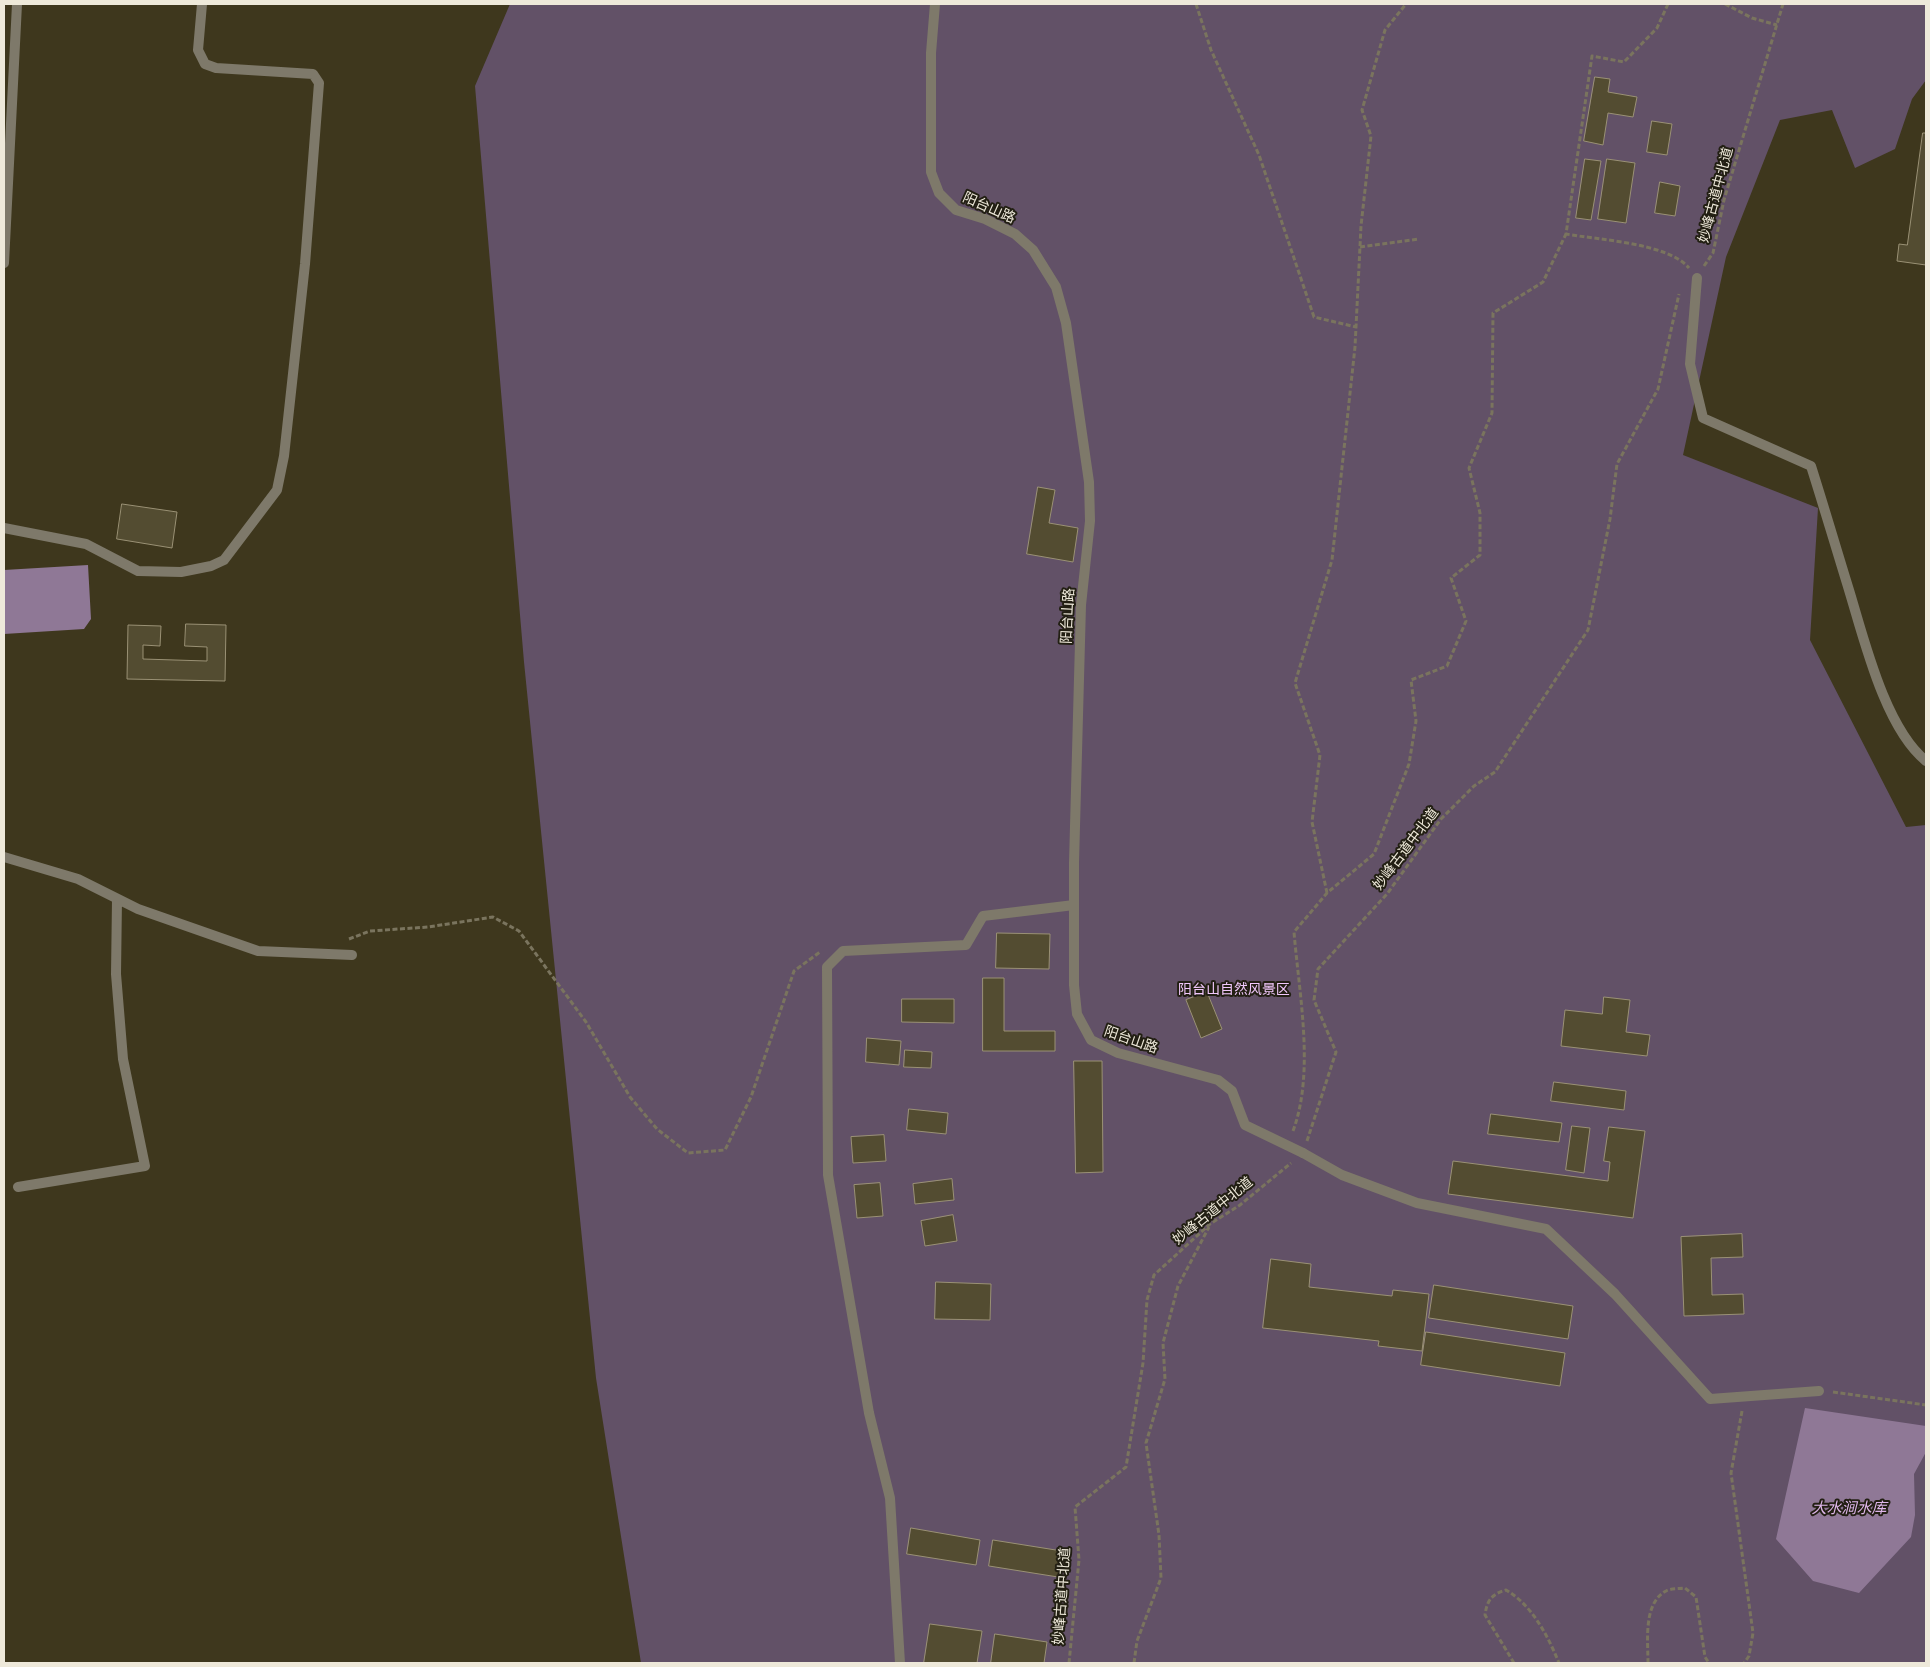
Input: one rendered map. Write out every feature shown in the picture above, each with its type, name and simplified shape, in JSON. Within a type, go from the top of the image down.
[{"type":"street","points":[[4,263],[17,4]]},
{"type":"street","points":[[4,528],[86,544],[138,570],[181,572],[211,566],[224,560],[277,490],[284,456],[293,378],[315,152],[319,83],[313,74],[216,68],[205,64],[198,50],[202,4]]},
{"type":"street","name":"阳台山路","points":[[935,4],[931,53],[931,172],[938,193],[956,210],[984,219],[1014,234],[1033,250],[1056,287],[1066,323],[1089,482],[1090,521],[1081,606],[1074,985],[1077,1014],[1092,1040],[1118,1053],[1218,1080],[1232,1091],[1245,1125],[1303,1153],[1342,1175],[1417,1202],[1546,1229],[1615,1294],[1710,1399],[1745,1396]]},
{"type":"street","points":[[1697,278],[1690,364],[1703,418],[1811,466],[1868,652],[1892,715],[1918,754],[1926,760]]},
{"type":"street","points":[[4,857],[78,879],[138,910],[258,952],[352,955]]},
{"type":"street","points":[[18,1187],[145,1166],[123,1059],[116,974],[117,899]]},
{"type":"street","points":[[900,1663],[890,1498],[869,1413],[828,1175],[827,967],[843,951],[966,945],[983,916],[1074,905]]},
{"type":"street","points":[[1745,1396],[1819,1390]]},
{"type":"path","points":[[1196,4],[1211,50],[1258,155],[1314,316],[1356,327]]},
{"type":"path","points":[[1327,893],[1312,822],[1320,755],[1295,683],[1332,560],[1356,327],[1360,247],[1371,136],[1362,110],[1385,30],[1406,4]]},
{"type":"path","points":[[1288,1146],[1298,1117],[1304,1058],[1294,932],[1327,893],[1374,854],[1410,764],[1416,721],[1411,680],[1447,666],[1466,621],[1451,578],[1480,555],[1480,513],[1469,468],[1492,413],[1494,313],[1543,282],[1566,234],[1592,56],[1624,62],[1657,28],[1668,4]]},
{"type":"path","points":[[1726,4],[1752,18],[1777,25]]},
{"type":"path","name":"妙峰古道中北道","points":[[1069,1663],[1079,1560],[1075,1507],[1126,1467],[1143,1363],[1147,1300],[1154,1275],[1210,1224],[1240,1204],[1303,1153],[1336,1052],[1314,1000],[1318,969],[1387,894],[1441,819],[1474,786],[1495,772],[1588,630],[1610,519],[1617,464],[1658,389],[1680,291],[1697,278],[1712,252],[1724,200],[1783,4]]},
{"type":"path","points":[[1566,234],[1663,250],[1682,260],[1697,278]]},
{"type":"path","points":[[1360,247],[1419,239]]},
{"type":"path","points":[[325,954],[346,940],[370,931],[428,927],[493,917],[519,931],[586,1022],[630,1098],[657,1129],[688,1153],[725,1150],[751,1097],[794,971],[818,952],[843,951]]},
{"type":"path","points":[[1134,1663],[1137,1641],[1161,1578],[1159,1535],[1146,1442],[1165,1379],[1163,1343],[1178,1286],[1210,1224]]},
{"type":"path","points":[[1819,1390],[1926,1405]]},
{"type":"path","points":[[1744,1663],[1749,1656],[1752,1632],[1731,1473],[1745,1396]]},
{"type":"path","points":[[1648,1663],[1648,1626],[1653,1602],[1667,1590],[1685,1588],[1696,1597],[1705,1657],[1709,1663]]},
{"type":"path","points":[[1514,1663],[1484,1615],[1486,1605],[1494,1594],[1506,1590],[1519,1598],[1544,1632],[1559,1663]]},
{"type":"green space","name":"阳台山自然风景区","points":[[510,4],[1926,4],[1926,80],[1912,99],[1895,149],[1855,168],[1832,110],[1780,120],[1726,257],[1683,455],[1818,508],[1810,640],[1906,827],[1926,825],[1926,1663],[641,1663],[596,1378],[524,662],[475,86]]},
{"type":"water","points":[[88,565],[91,619],[84,629],[4,634],[4,570]]},
{"type":"water","name":"大水涧水库","points":[[1805,1408],[1926,1426],[1926,1452],[1914,1474],[1915,1515],[1911,1537],[1859,1593],[1813,1581],[1776,1539]]},
{"type":"building","points":[[1595,77],[1610,79],[1608,92],[1637,97],[1633,117],[1608,113],[1603,145],[1584,141]]},
{"type":"building","points":[[1652,121],[1672,124],[1667,155],[1647,152]]},
{"type":"building","points":[[1923,133],[1926,133],[1926,265],[1897,261],[1899,244],[1907,245]]},
{"type":"building","points":[[1585,159],[1601,161],[1591,220],[1576,218]]},
{"type":"building","points":[[1607,159],[1635,163],[1626,223],[1598,219]]},
{"type":"building","points":[[1660,182],[1680,186],[1675,216],[1655,213]]},
{"type":"building","points":[[1038,487],[1055,490],[1049,523],[1078,528],[1073,562],[1027,554]]},
{"type":"building","points":[[122,504],[177,512],[172,548],[117,539]]},
{"type":"building","points":[[186,624],[226,625],[225,681],[127,679],[128,625],[161,626],[160,646],[143,645],[143,659],[207,661],[207,647],[185,646]]},
{"type":"building","points":[[997,933],[1050,934],[1049,969],[996,968]]},
{"type":"building","points":[[983,978],[1004,978],[1004,1031],[1055,1031],[1055,1051],[983,1051]]},
{"type":"building","points":[[1207,992],[1222,1029],[1201,1038],[1186,1000]]},
{"type":"building","points":[[1604,997],[1630,1000],[1626,1032],[1650,1035],[1647,1056],[1561,1046],[1565,1010],[1602,1014]]},
{"type":"building","points":[[902,999],[954,999],[954,1023],[902,1022]]},
{"type":"building","points":[[867,1038],[901,1041],[899,1065],[866,1062]]},
{"type":"building","points":[[905,1050],[932,1052],[931,1068],[904,1067]]},
{"type":"building","points":[[1074,1061],[1102,1061],[1103,1172],[1076,1173]]},
{"type":"building","points":[[1554,1082],[1626,1091],[1624,1110],[1551,1101]]},
{"type":"building","points":[[909,1109],[948,1113],[946,1134],[907,1130]]},
{"type":"building","points":[[1491,1114],[1562,1123],[1559,1142],[1488,1134]]},
{"type":"building","points":[[1572,1126],[1590,1128],[1584,1173],[1566,1170]]},
{"type":"building","points":[[1609,1127],[1645,1131],[1633,1218],[1448,1194],[1453,1161],[1608,1181],[1610,1162],[1604,1161]]},
{"type":"building","points":[[884,1135],[886,1161],[853,1163],[851,1137]]},
{"type":"building","points":[[952,1179],[954,1200],[915,1204],[913,1184]]},
{"type":"building","points":[[880,1183],[883,1216],[857,1218],[854,1185]]},
{"type":"building","points":[[953,1215],[957,1241],[925,1246],[921,1221]]},
{"type":"building","points":[[1742,1234],[1743,1257],[1711,1258],[1712,1295],[1743,1294],[1744,1314],[1684,1316],[1681,1237]]},
{"type":"building","points":[[1271,1259],[1311,1264],[1309,1287],[1392,1296],[1393,1290],[1429,1294],[1422,1351],[1378,1346],[1379,1341],[1263,1328]]},
{"type":"building","points":[[936,1282],[991,1284],[990,1320],[935,1319]]},
{"type":"building","points":[[1434,1285],[1573,1306],[1568,1339],[1429,1318]]},
{"type":"building","points":[[1426,1332],[1565,1353],[1560,1386],[1421,1365]]},
{"type":"building","points":[[911,1528],[980,1540],[976,1565],[907,1554]]},
{"type":"building","points":[[993,1540],[1062,1551],[1058,1577],[989,1566]]},
{"type":"building","points":[[930,1624],[982,1631],[977,1663],[924,1663]]},
{"type":"building","points":[[995,1634],[1047,1642],[1044,1663],[991,1663]]}]
